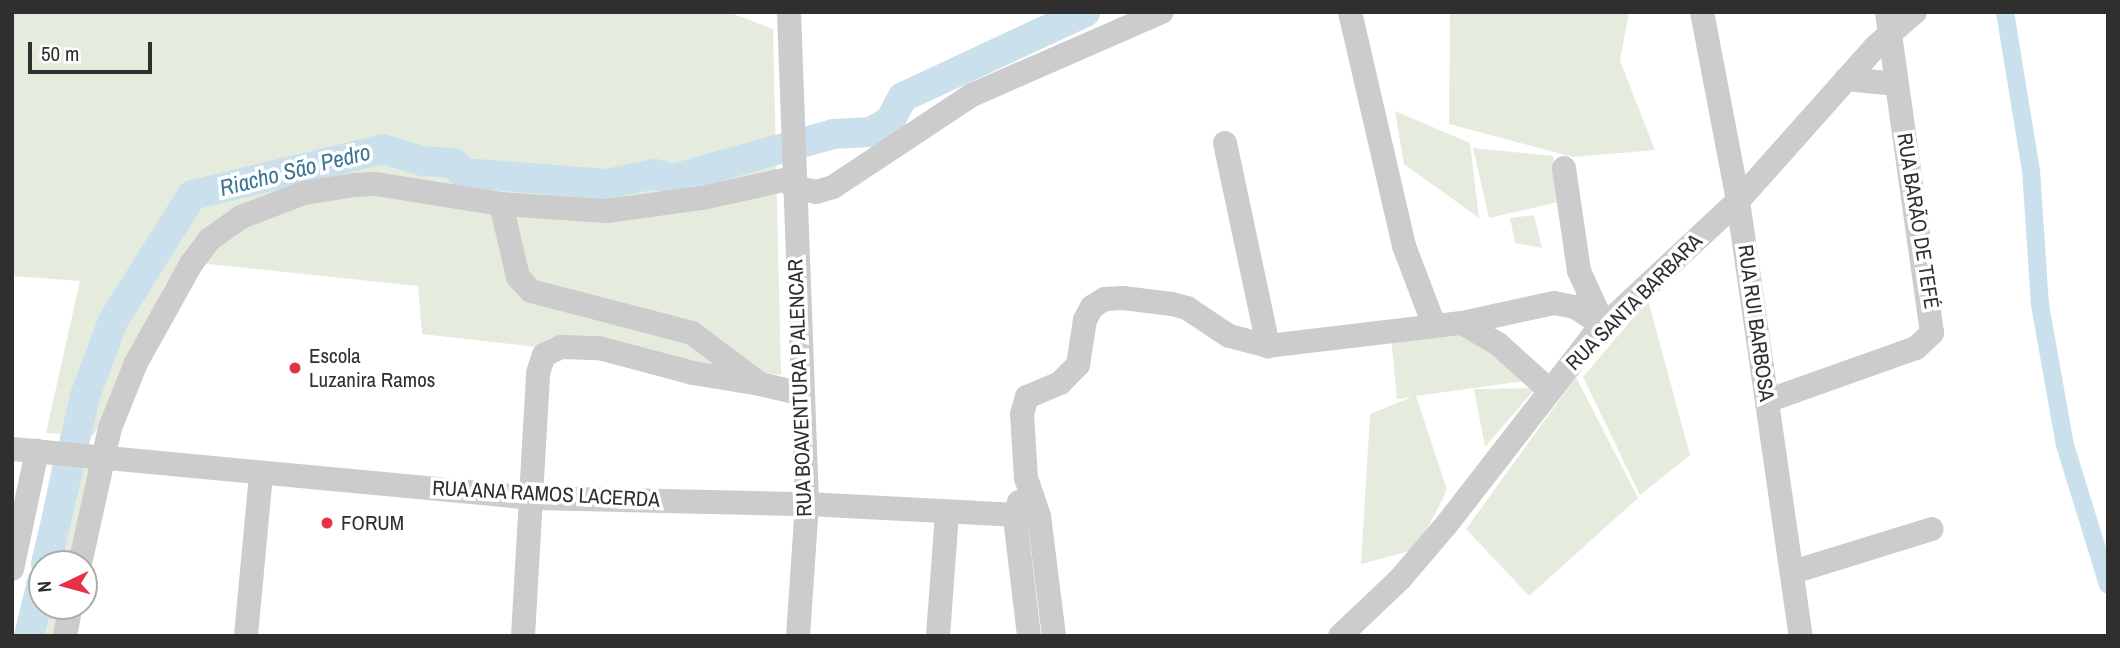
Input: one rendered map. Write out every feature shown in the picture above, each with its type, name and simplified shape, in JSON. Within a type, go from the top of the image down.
[{"type":"street","points":[[81,550],[91,457],[135,363],[191,264],[224,227],[291,197],[355,185],[376,184],[500,204],[628,209],[793,167],[816,192],[833,187],[904,143],[960,101],[1162,12]]},
{"type":"street","points":[[1350,12],[1404,246],[1434,325]]},
{"type":"street","name":"RUA RUI BARBOSA","points":[[1702,12],[1738,201],[1801,636]]},
{"type":"street","name":"RUA SANTA BARBARA","points":[[1340,636],[1367,611],[1447,524],[1548,388],[1604,326],[1738,201],[1846,79],[1888,22],[1914,12]]},
{"type":"street","name":"RUA BOAVENTURA P ALENCAR","points":[[785,14],[807,504],[798,636]]},
{"type":"street","name":"RUA BARÃO DE TEFÉ","points":[[1767,401],[1916,348],[1933,333],[1888,22]]},
{"type":"street","points":[[1846,79],[1897,84]]},
{"type":"street","points":[[1225,143],[1268,346]]},
{"type":"street","points":[[1564,168],[1579,271],[1604,326]]},
{"type":"street","points":[[500,204],[518,277],[531,291],[692,333],[760,384]]},
{"type":"street","points":[[1054,636],[1037,595],[1027,517],[1021,436],[1027,397],[1070,376],[1078,365],[1085,320],[1092,307],[1105,299],[1172,304],[1188,309],[1229,336],[1268,346],[1462,323],[1565,303],[1604,326]]},
{"type":"street","points":[[1462,323],[1498,344],[1548,388]]},
{"type":"street","points":[[523,636],[540,362],[561,347],[622,352],[693,373],[803,394]]},
{"type":"street","name":"RUA ANA RAMOS LACERDA","points":[[12,449],[533,498],[807,504],[1027,517]]},
{"type":"street","points":[[12,569],[44,452]]},
{"type":"street","points":[[246,636],[261,473]]},
{"type":"street","points":[[938,636],[947,513]]},
{"type":"street","points":[[1793,572],[1932,529]]},
{"type":"street","points":[[1029,636],[1037,595]]},
{"type":"street","points":[[1367,611],[1371,636]]},
{"type":"green space","points":[[12,12],[728,12],[773,29],[781,375],[422,334],[418,286],[180,261],[164,287],[94,435],[46,433],[80,281],[12,276]]},
{"type":"green space","points":[[1450,12],[1629,12],[1620,61],[1655,150],[1573,157],[1449,124]]},
{"type":"green space","points":[[1395,111],[1470,143],[1479,218],[1404,164]]},
{"type":"green space","points":[[1473,148],[1553,156],[1559,202],[1489,218]]},
{"type":"green space","points":[[1534,215],[1542,248],[1515,243],[1510,218]]},
{"type":"green space","points":[[1648,300],[1690,455],[1640,495],[1583,377]]},
{"type":"green space","points":[[1461,330],[1525,381],[1416,396],[1447,490],[1417,549],[1361,564],[1370,414],[1412,397],[1397,399],[1391,339]]},
{"type":"green space","points":[[1576,377],[1638,498],[1529,596],[1466,529]]},
{"type":"green space","points":[[1536,388],[1485,447],[1474,389]]},
{"type":"green space","points":[[52,464],[93,468],[76,550],[36,550]]},
{"type":"green space","points":[[28,589],[28,620],[62,620],[59,636],[19,636]]},
{"type":"waterway","name":"Riacho São Pedro","points":[[49,550],[85,396],[113,321],[192,195],[383,149],[423,161],[453,163],[464,173],[607,184],[655,174],[673,179],[833,134],[871,132],[890,121],[903,97],[1085,12]]},
{"type":"waterway","points":[[2005,12],[2031,170],[2040,305],[2065,445],[2108,585]]},
{"type":"waterway","name":"Riacho São Pedro","points":[[29,636],[33,620]]},
{"type":"place","name":"Escola Luzanira Ramos","points":[[295,368]]},
{"type":"place","name":"FORUM","points":[[327,523]]}]
